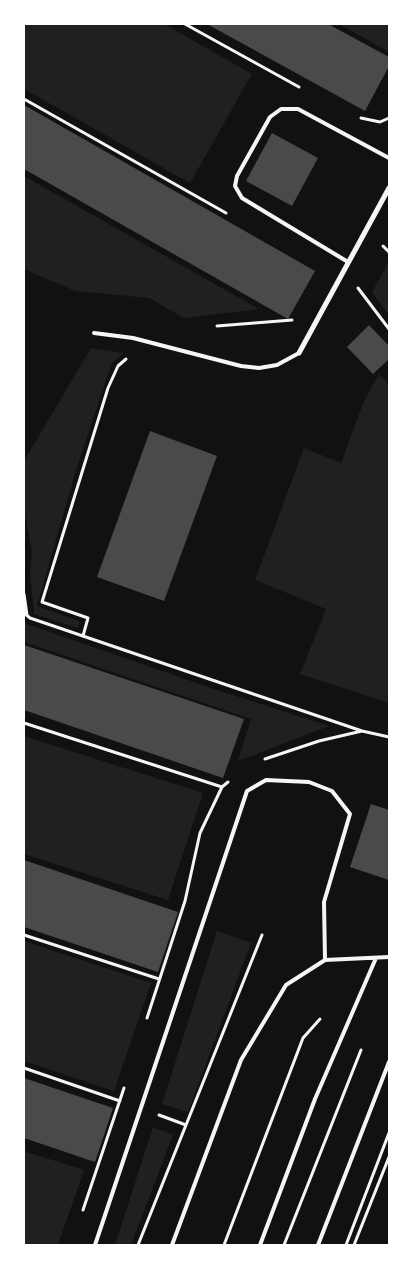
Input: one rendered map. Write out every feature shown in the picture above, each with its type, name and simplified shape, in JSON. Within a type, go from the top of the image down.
[{"type":"street","points":[[298,353],[389,188]]},
{"type":"lane","points":[[348,262],[242,198],[235,186],[237,176],[270,117],[281,109],[298,109],[306,112],[389,158]]},
{"type":"lane","points":[[94,333],[133,338],[241,366],[258,368],[277,365],[298,353]]},
{"type":"lane","points":[[95,1245],[247,790],[266,780],[309,782],[332,791],[350,814],[324,902],[325,960]]},
{"type":"lane","points":[[172,1245],[241,1060],[286,985],[325,960],[389,957]]},
{"type":"lane","points":[[260,1245],[315,1099],[376,958]]},
{"type":"lane","points":[[318,1245],[389,1062]]},
{"type":"path","points":[[185,24],[304,90]]},
{"type":"path","points":[[24,99],[228,214]]},
{"type":"path","points":[[359,117],[380,122],[389,118]]},
{"type":"path","points":[[383,246],[389,252]]},
{"type":"path","points":[[343,270],[389,329]]},
{"type":"path","points":[[218,326],[261,322],[288,322],[295,319]]},
{"type":"path","points":[[83,636],[88,618],[42,602],[108,388],[118,366],[130,355]]},
{"type":"path","points":[[24,594],[25,614],[83,636],[362,731]]},
{"type":"path","points":[[24,723],[222,787]]},
{"type":"path","points":[[24,935],[159,979]]},
{"type":"path","points":[[138,1245],[262,935]]},
{"type":"path","points":[[224,1245],[303,1038],[320,1019]]},
{"type":"path","points":[[284,1245],[362,1048]]},
{"type":"path","points":[[24,1068],[119,1100]]},
{"type":"path","points":[[346,1245],[389,1133]]},
{"type":"path","points":[[354,1245],[389,1157]]},
{"type":"shaded area","points":[[24,24],[164,24],[252,74],[190,183],[24,89]]},
{"type":"shaded area","points":[[339,24],[389,24],[389,52]]},
{"type":"shaded area","points":[[24,176],[259,309],[184,318],[149,298],[75,291],[24,269]]},
{"type":"shaded area","points":[[389,262],[389,316],[372,292]]},
{"type":"shaded area","points":[[91,348],[124,353],[112,363],[77,467],[37,606],[79,621],[78,628],[34,614],[30,574],[32,552],[24,510],[24,461]]},
{"type":"shaded area","points":[[379,374],[389,385],[389,703],[300,674],[326,609],[255,580],[304,448],[341,463],[364,401]]},
{"type":"shaded area","points":[[24,623],[208,687],[329,726],[238,761],[251,719],[24,642]]},
{"type":"shaded area","points":[[24,736],[203,793],[168,900],[24,854]]},
{"type":"shaded area","points":[[217,931],[251,943],[188,1112],[162,1104]]},
{"type":"shaded area","points":[[24,941],[151,983],[114,1091],[24,1061]]},
{"type":"shaded area","points":[[153,1127],[173,1135],[131,1245],[115,1245]]},
{"type":"shaded area","points":[[24,1151],[84,1170],[58,1245],[24,1245]]},
{"type":"building","points":[[207,24],[328,24],[389,57],[389,66],[365,111]]},
{"type":"building","points":[[24,105],[315,271],[288,319],[24,169]]},
{"type":"building","points":[[272,133],[318,158],[292,206],[246,181]]},
{"type":"building","points":[[369,325],[389,346],[389,359],[373,374],[347,347]]},
{"type":"building","points":[[150,431],[217,456],[164,601],[97,577]]},
{"type":"building","points":[[24,645],[244,719],[223,778],[24,710]]},
{"type":"building","points":[[371,804],[389,810],[389,880],[350,867]]},
{"type":"building","points":[[24,860],[178,912],[158,972],[24,927]]},
{"type":"building","points":[[24,1078],[113,1108],[95,1162],[24,1138]]}]
